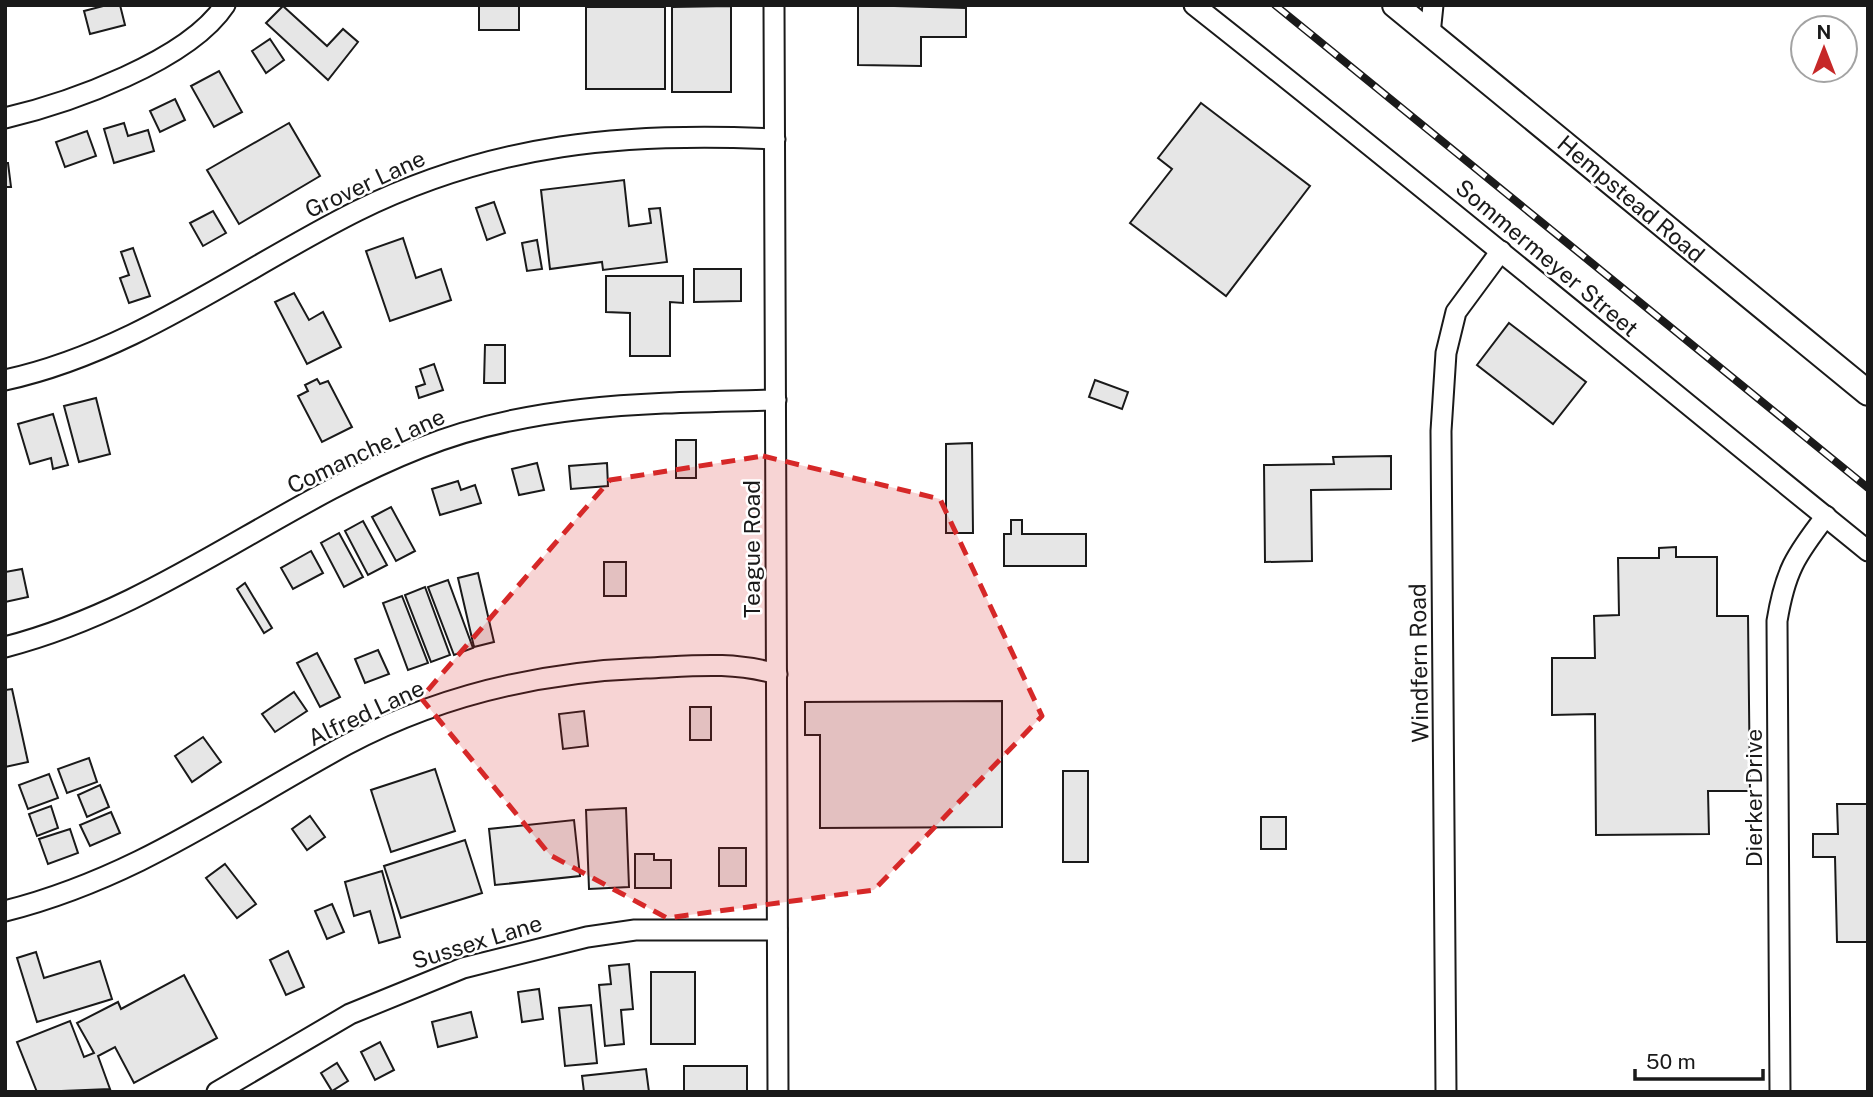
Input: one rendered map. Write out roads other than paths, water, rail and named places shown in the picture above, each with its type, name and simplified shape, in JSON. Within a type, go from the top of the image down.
[{"type":"main road","name":"Hempstead Road","points":[[1395,5],[1868,393]]},
{"type":"street","points":[[5,118],[111,84],[197,36],[225,5]]},
{"type":"street","name":"Teague Road","points":[[775,5],[778,1092]]},
{"type":"street","name":"Sommermeyer Street","points":[[1194,5],[1868,551]]},
{"type":"street","points":[[1430,34],[1433,5]]},
{"type":"street","name":"Grover Lane","points":[[5,380],[109,346],[167,318],[358,211],[441,176],[506,156],[576,143],[686,135],[775,139]]},
{"type":"street","name":"Windfern Road","points":[[1446,1092],[1441,431],[1445,366],[1456,312],[1501,251]]},
{"type":"street","name":"Comanche Lane","points":[[5,647],[86,623],[178,578],[336,488],[419,448],[470,430],[512,419],[580,408],[635,403],[776,400]]},
{"type":"street","name":"Dierker Drive","points":[[1780,1092],[1777,621],[1784,580],[1799,550],[1826,516]]},
{"type":"street","name":"Alfred Lane","points":[[5,911],[74,890],[142,862],[348,744],[415,715],[481,691],[599,670],[743,664],[776,674]]},
{"type":"street","name":"Sussex Lane","points":[[217,1092],[351,1014],[463,968],[587,937],[635,930],[777,930]]},
{"type":"railway","points":[[1275,5],[1868,488]]}]
